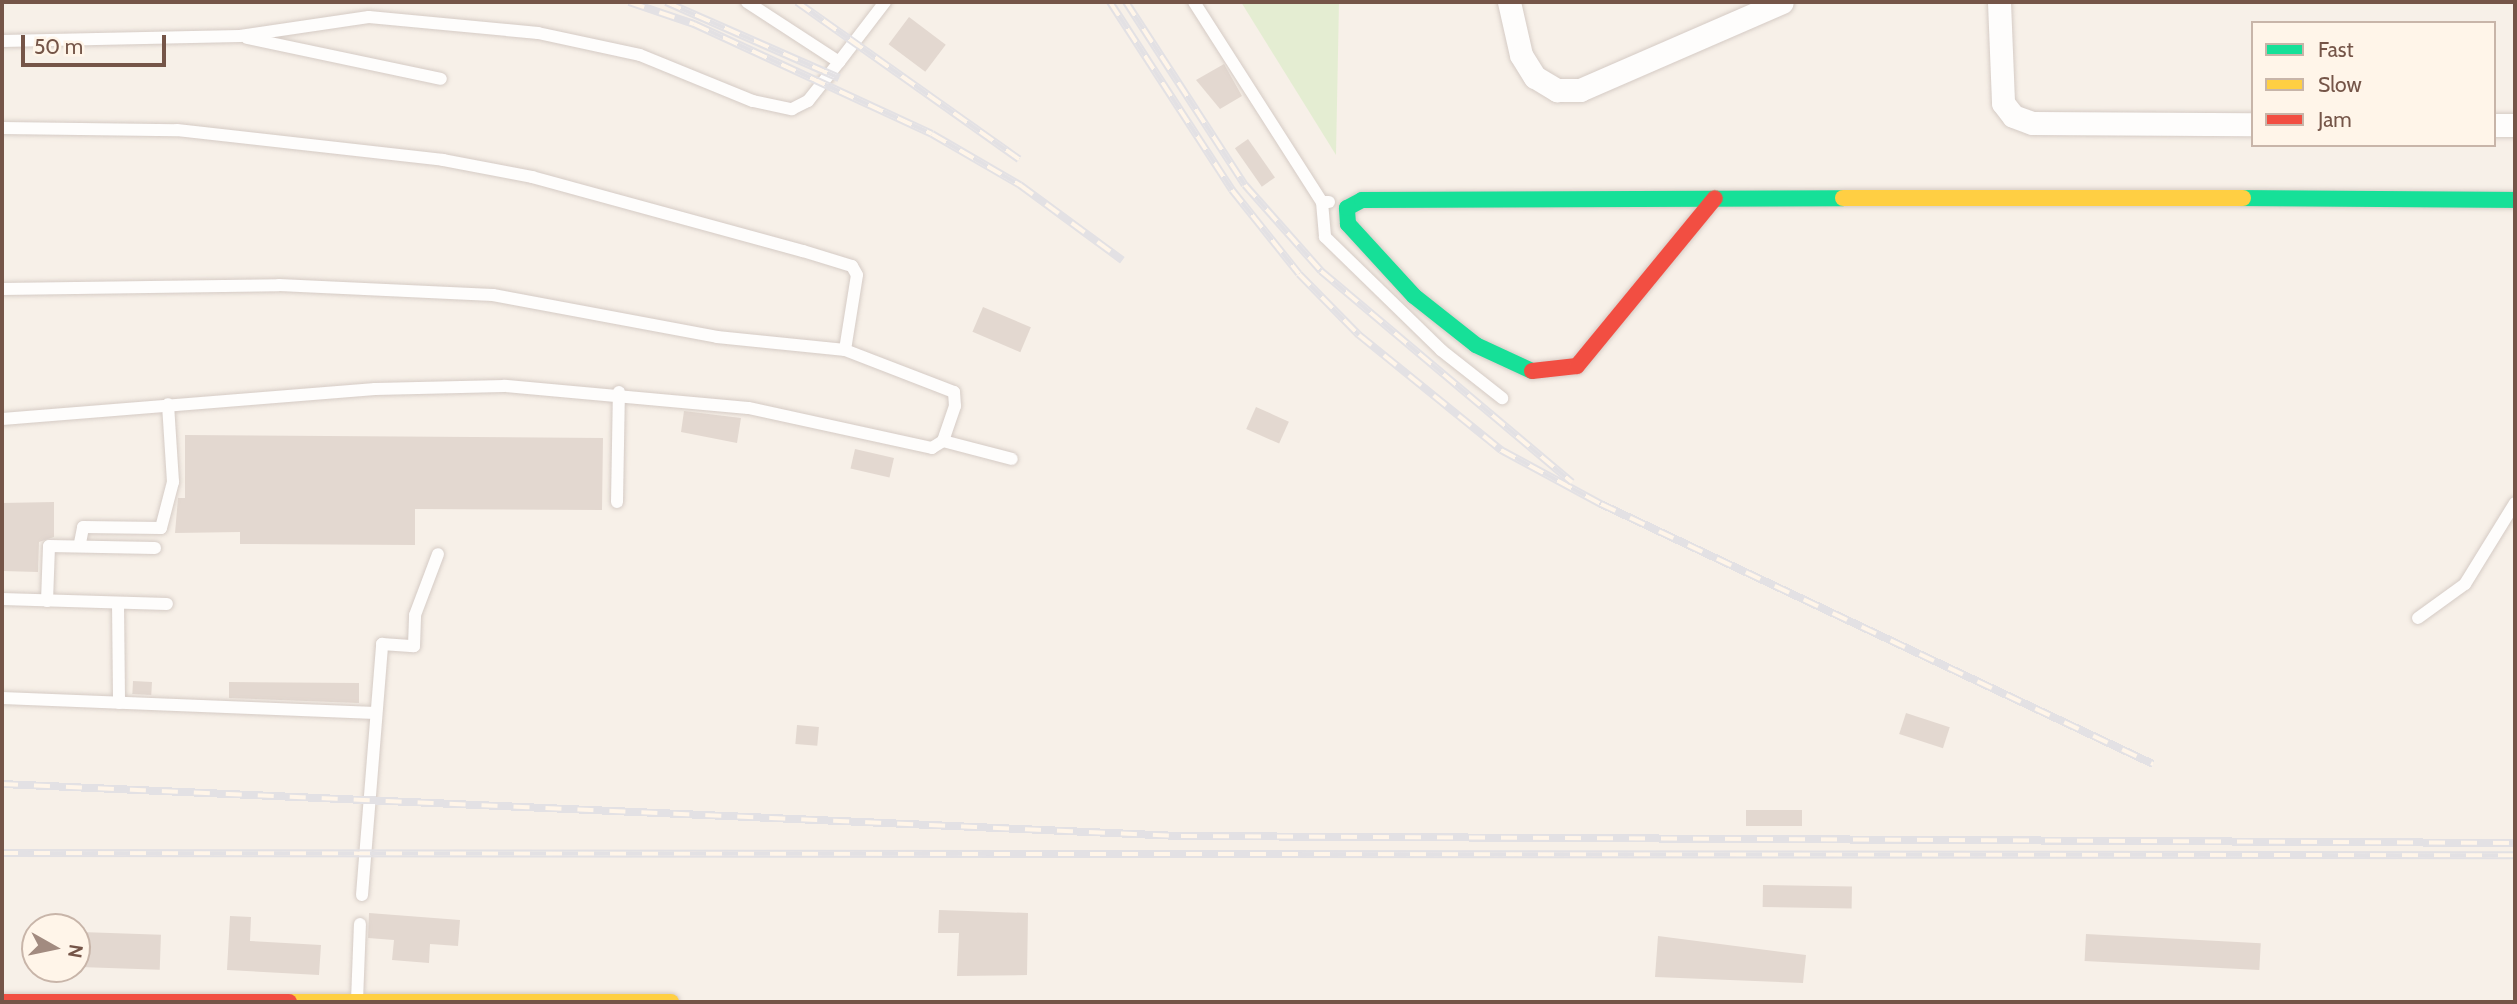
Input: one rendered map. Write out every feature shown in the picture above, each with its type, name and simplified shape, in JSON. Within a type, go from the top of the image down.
[{"type":"street","points":[[1509,2],[1521,55],[1535,77],[1557,90],[1580,90],[1782,2]]},
{"type":"street","points":[[1999,2],[2003,103],[2013,116],[2032,123],[2251,124]]},
{"type":"street","points":[[2496,124],[2515,125]]},
{"type":"street","points":[[1715,198],[1577,366],[1531,371],[1476,345],[1414,296],[1348,223],[1347,208],[1362,200],[1715,198],[2515,200]]},
{"type":"street","points":[[2,1002],[671,1002]]},
{"type":"lane","points":[[747,2],[839,62]]},
{"type":"lane","points":[[2,40],[240,36],[369,17],[538,33],[640,55],[753,101],[792,109],[808,101],[885,2]]},
{"type":"lane","points":[[1194,2],[1322,202],[1325,237],[1441,350],[1502,398]]},
{"type":"lane","points":[[240,36],[442,79]]},
{"type":"lane","points":[[2,128],[177,130],[287,140],[532,177],[852,266],[860,286],[845,350]]},
{"type":"lane","points":[[1322,202],[1347,208]]},
{"type":"lane","points":[[2,289],[279,285],[494,295],[717,337],[845,350],[954,392],[943,441]]},
{"type":"lane","points":[[2,419],[168,404],[414,388],[619,392],[748,408],[932,447],[943,441],[1012,459]]},
{"type":"lane","points":[[617,502],[619,392]]},
{"type":"lane","points":[[80,543],[83,527],[161,528],[173,482],[168,404]]},
{"type":"lane","points":[[2418,618],[2465,584],[2515,503]]},
{"type":"lane","points":[[47,601],[43,569],[49,547],[80,543],[155,548]]},
{"type":"lane","points":[[362,895],[382,645],[414,646],[415,615],[438,554]]},
{"type":"lane","points":[[2,599],[167,604]]},
{"type":"lane","points":[[118,603],[119,703]]},
{"type":"lane","points":[[2,698],[376,713]]},
{"type":"lane","points":[[357,1001],[360,924]]},
{"type":"green space","points":[[1241,2],[1339,2],[1336,155]]},
{"type":"building","points":[[909,17],[946,45],[925,72],[889,44]]},
{"type":"building","points":[[1224,64],[1242,96],[1220,109],[1196,80]]},
{"type":"building","points":[[1248,139],[1275,178],[1262,187],[1235,148]]},
{"type":"building","points":[[983,307],[1031,327],[1020,352],[972,332]]},
{"type":"building","points":[[1256,407],[1289,422],[1279,444],[1246,429]]},
{"type":"building","points":[[684,411],[741,418],[737,443],[681,432]]},
{"type":"building","points":[[185,435],[603,438],[602,510],[415,509],[415,545],[240,544],[240,532],[175,533],[178,498],[185,498]]},
{"type":"building","points":[[855,449],[894,458],[889,477],[851,468]]},
{"type":"building","points":[[54,502],[54,537],[39,542],[38,572],[2,571],[2,503]]},
{"type":"building","points":[[133,681],[152,682],[151,695],[132,694]]},
{"type":"building","points":[[229,682],[359,683],[359,703],[229,698]]},
{"type":"building","points":[[1906,713],[1950,727],[1943,748],[1899,734]]},
{"type":"building","points":[[797,725],[819,727],[817,746],[795,744]]},
{"type":"building","points":[[1746,810],[1802,810],[1802,826],[1746,826]]},
{"type":"building","points":[[1763,885],[1852,887],[1852,909],[1763,907]]},
{"type":"building","points":[[939,910],[1028,913],[1027,975],[957,976],[959,933],[938,933]]},
{"type":"building","points":[[369,913],[460,920],[458,946],[430,944],[429,963],[392,960],[394,940],[368,938]]},
{"type":"building","points":[[230,916],[251,917],[250,941],[321,945],[319,975],[227,970]]},
{"type":"building","points":[[91,932],[161,935],[160,970],[91,967]]},
{"type":"building","points":[[2086,934],[2261,943],[2259,970],[2085,961]]},
{"type":"building","points":[[1658,936],[1806,955],[1803,983],[1655,977]]},
{"type":"railway","points":[[629,2],[694,24],[932,134],[1020,185],[1122,260]]},
{"type":"railway","points":[[666,2],[839,78]]},
{"type":"railway","points":[[797,2],[1019,159]]},
{"type":"railway","points":[[1110,2],[1232,190],[1299,274],[1359,335],[1501,450],[1601,504],[2153,764]]},
{"type":"railway","points":[[1126,2],[1245,185],[1321,271],[1572,482]]},
{"type":"railway","points":[[2,784],[1181,836],[2515,843]]},
{"type":"railway","points":[[2,853],[2515,855]]},
{"type":"traffic: fast","points":[[1532,371],[1476,345],[1414,296],[1348,224],[1347,208],[1362,200],[1843,198]]},
{"type":"traffic: fast","points":[[2243,198],[2515,200]]},
{"type":"traffic: slow","points":[[1843,198],[2243,198]]},
{"type":"traffic: slow","points":[[289,1002],[671,1002]]},
{"type":"traffic: jam","points":[[1532,371],[1577,366],[1715,198]]},
{"type":"traffic: jam","points":[[2,1002],[289,1002]]}]
